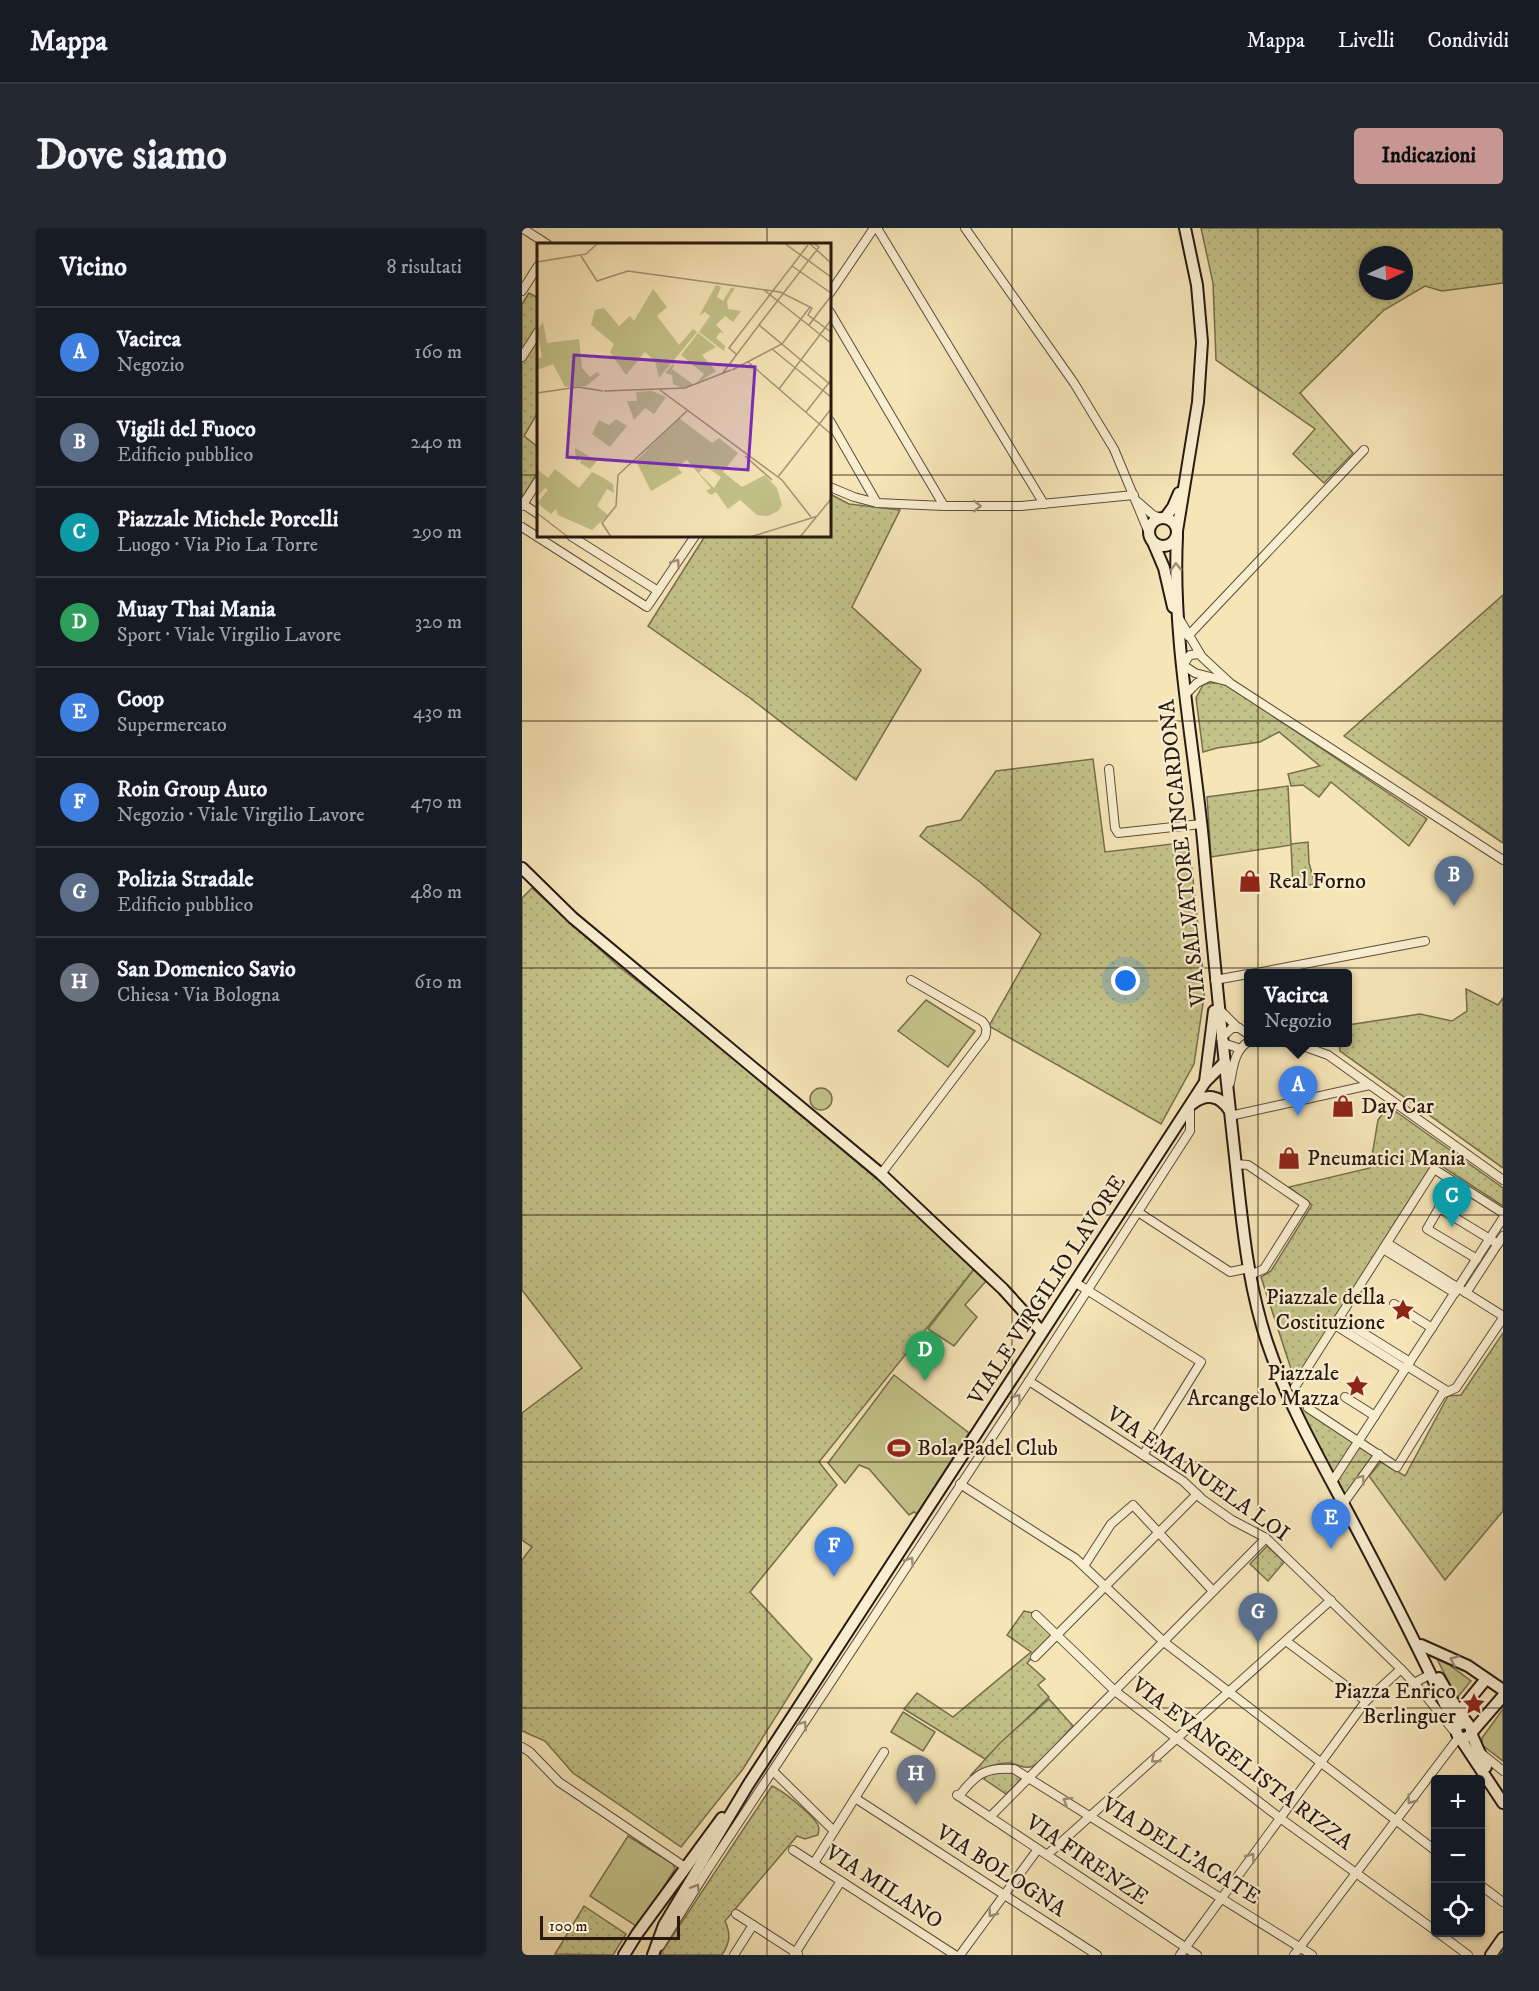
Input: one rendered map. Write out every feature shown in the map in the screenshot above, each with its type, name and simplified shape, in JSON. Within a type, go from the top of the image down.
[{"type":"street","points":[[522,228],[545,243]]},
{"type":"street","points":[[831,292],[875,228],[1044,504]]},
{"type":"street","points":[[965,228],[1074,383],[1114,449],[1164,568],[1184,638],[1230,683],[1503,860]]},
{"type":"street","points":[[1184,638],[1179,619],[1177,533],[1198,402],[1202,342],[1197,285],[1185,228]]},
{"type":"street","points":[[522,291],[537,268]]},
{"type":"street","points":[[831,314],[944,506]]},
{"type":"street","points":[[522,357],[537,334]]},
{"type":"street","points":[[831,423],[877,503]]},
{"type":"street","points":[[1184,638],[1364,450]]},
{"type":"street","points":[[1135,496],[1144,508],[1162,518],[1173,522],[1177,533],[1175,540],[1167,546],[1157,544],[1151,537],[1152,524],[1162,518],[1177,500],[1185,476]]},
{"type":"street","points":[[537,483],[523,505],[537,513]]},
{"type":"street","points":[[831,487],[877,503],[944,506],[1021,506],[1135,496]]},
{"type":"street","points":[[522,527],[537,537]]},
{"type":"street","points":[[538,537],[647,607],[694,537]]},
{"type":"street","points":[[574,537],[658,591]]},
{"type":"street","name":"VIA SALVATORE INCARDONA","points":[[1184,638],[1183,664],[1221,1038],[1250,1272],[1266,1340],[1285,1394],[1408,1626]]},
{"type":"street","points":[[1200,654],[1190,655],[1183,664],[1195,673],[1230,683]]},
{"type":"street","points":[[1186,694],[1197,683],[1210,677]]},
{"type":"street","points":[[1108,769],[1115,828],[1118,833],[1201,824]]},
{"type":"street","points":[[522,868],[573,918],[881,1173],[1003,1289],[1042,1332]]},
{"type":"street","points":[[1277,969],[1425,941]]},
{"type":"street","points":[[1205,1082],[1216,985],[1244,976]]},
{"type":"street","points":[[881,1173],[985,1037],[986,1032],[982,1021],[911,980]]},
{"type":"street","points":[[1218,1007],[1244,1031]]},
{"type":"street","points":[[1239,1028],[1232,1028],[1221,1038],[1226,1044],[1244,1045]]},
{"type":"street","points":[[1225,1062],[1244,1045]]},
{"type":"street","points":[[1228,1097],[1233,1064],[1244,1045]]},
{"type":"street","points":[[1306,1047],[1328,1055],[1503,1180]]},
{"type":"street","name":"VIALE VIRGILIO LAVORE","points":[[653,1955],[664,1925],[748,1785],[1205,1082],[1225,1062]]},
{"type":"street","points":[[653,1955],[1190,1131],[1190,1106],[1203,1097],[1210,1096],[1224,1102],[1230,1116],[1370,1085]]},
{"type":"street","points":[[1138,1212],[1230,1272],[1264,1269],[1305,1204],[1248,1165],[1236,1164]]},
{"type":"street","points":[[1295,1387],[1434,1169],[1503,1213]]},
{"type":"street","points":[[1477,1259],[1427,1228],[1439,1208],[1498,1244]]},
{"type":"street","points":[[1332,1482],[1503,1218]]},
{"type":"street","points":[[1466,1293],[1503,1236]]},
{"type":"street","points":[[1308,1408],[1397,1467],[1442,1394],[1456,1388],[1503,1317],[1385,1246]]},
{"type":"street","points":[[1076,1283],[1201,1362],[1143,1455]]},
{"type":"street","points":[[1394,1305],[1432,1328]]},
{"type":"street","points":[[1337,1321],[1447,1391]]},
{"type":"street","name":"VIA EMANUELA LOI","points":[[1029,1381],[1183,1481],[1232,1520],[1266,1538],[1462,1731]]},
{"type":"street","points":[[1345,1397],[1375,1416]]},
{"type":"street","points":[[1343,1504],[1379,1454]]},
{"type":"street","points":[[960,1484],[1076,1558],[1164,1642],[1431,1847]]},
{"type":"street","points":[[941,1490],[952,1497]]},
{"type":"street","points":[[1035,1657],[1197,1494]]},
{"type":"street","points":[[1084,1566],[1111,1524],[1133,1505],[1213,1591]]},
{"type":"street","points":[[990,1817],[1266,1538]]},
{"type":"street","points":[[1048,1854],[1331,1600]]},
{"type":"street","name":"VIA EVANGELISTA RIZZA","points":[[1036,1615],[1115,1691],[1280,1818],[1431,1928]]},
{"type":"street","points":[[1408,1626],[1459,1712],[1462,1731],[1479,1751],[1503,1771]]},
{"type":"street","points":[[1408,1626],[1431,1674],[1502,1801]]},
{"type":"street","points":[[1286,1641],[1366,1701]]},
{"type":"street","points":[[1421,1645],[1468,1666],[1503,1690]]},
{"type":"street","points":[[1180,1955],[1366,1701],[1401,1669]]},
{"type":"street","points":[[1414,1683],[1431,1674]]},
{"type":"street","points":[[1459,1712],[1486,1679]]},
{"type":"street","points":[[1294,1955],[1462,1731],[1503,1696]]},
{"type":"street","points":[[522,1747],[530,1752],[559,1782],[685,1867]]},
{"type":"street","points":[[1479,1751],[1502,1801]]},
{"type":"street","points":[[814,1863],[884,1752]]},
{"type":"street","name":"VIA DELL'ACATE","points":[[958,1796],[970,1781],[981,1773],[997,1768],[1014,1769],[1312,1955]]},
{"type":"street","points":[[773,1771],[834,1831]]},
{"type":"street","name":"VIALE VIRGILIO LAVORE","points":[[624,1955],[685,1867],[748,1785]]},
{"type":"street","name":"VIA FIRENZE","points":[[958,1796],[1197,1955]]},
{"type":"street","name":"VIA BOLOGNA","points":[[855,1798],[1097,1955]]},
{"type":"street","points":[[960,1955],[1038,1849]]},
{"type":"street","name":"VIA MILANO","points":[[793,1850],[955,1955]]},
{"type":"street","points":[[736,1914],[796,1954],[841,1881]]},
{"type":"street","points":[[1485,1889],[1501,1900]]},
{"type":"street","points":[[734,1955],[753,1925]]},
{"type":"street","name":"VIA EVANGELISTA RIZZA","points":[[1443,1937],[1468,1955]]},
{"type":"street","points":[[1491,1955],[1501,1941]]},
{"type":"shaded area","points":[[1201,228],[1503,228],[1503,283],[1442,291],[1425,286],[1413,293],[1413,246],[1359,246],[1359,300],[1401,300],[1384,310],[1300,393],[1353,453],[1324,483],[1293,454],[1315,429],[1216,360],[1213,283]]},
{"type":"shaded area","points":[[529,293],[537,297],[537,330],[522,354],[522,304]]},
{"type":"shaded area","points":[[537,339],[537,414],[524,436],[537,446],[537,474],[522,498],[522,362]]},
{"type":"shaded area","points":[[831,495],[849,504],[900,510],[852,607],[921,670],[856,780],[750,698],[648,626],[704,537],[831,537]]},
{"type":"shaded area","points":[[1503,595],[1503,843],[1344,736]]},
{"type":"shaded area","points":[[1209,683],[1228,686],[1427,819],[1409,846],[1331,782],[1319,797],[1303,785],[1291,786],[1288,774],[1320,766],[1279,732],[1260,742],[1203,752],[1196,698],[1203,685]]},
{"type":"shaded area","points":[[1093,759],[1105,852],[1189,842],[1205,990],[1194,1064],[1161,1124],[989,1026],[1041,934],[980,882],[920,836],[927,827],[961,820],[996,771]]},
{"type":"shaded area","points":[[1288,786],[1291,844],[1308,842],[1309,863],[1315,884],[1293,888],[1291,845],[1211,857],[1207,797]]},
{"type":"shaded area","points":[[532,888],[618,966],[736,1058],[825,1132],[975,1268],[819,1462],[837,1485],[750,1592],[812,1659],[743,1769],[681,1847],[573,1773],[545,1741],[522,1731],[522,1560],[532,1547],[522,1540],[522,1413],[582,1368],[522,1290],[522,898]]},
{"type":"shaded area","points":[[1466,989],[1498,1005],[1503,998],[1503,1168],[1340,1051],[1340,1047],[1352,1047],[1352,1024],[1420,1014],[1452,1021],[1467,1011]]},
{"type":"shaded area","points":[[926,1000],[975,1031],[948,1067],[898,1031]]},
{"type":"shaded area","points":[[821,1088],[829,1091],[832,1099],[829,1107],[821,1110],[813,1107],[810,1099],[813,1091]]},
{"type":"shaded area","points":[[1388,1106],[1503,1188],[1503,1206],[1434,1161],[1295,1381],[1261,1277],[1271,1271],[1312,1205],[1289,1187],[1370,1168],[1378,1120]]},
{"type":"shaded area","points":[[975,1268],[987,1280],[965,1305],[977,1317],[954,1346],[928,1329]]},
{"type":"shaded area","points":[[1503,1333],[1503,1511],[1445,1580],[1369,1476],[1381,1462],[1405,1476],[1448,1396],[1461,1395]]},
{"type":"shaded area","name":"Bola Padel Club","points":[[894,1375],[969,1433],[917,1514],[914,1512],[909,1515],[869,1469],[859,1465],[845,1483],[828,1463]]},
{"type":"shaded area","points":[[1292,1399],[1377,1455],[1344,1500]]},
{"type":"shaded area","points":[[1267,1546],[1284,1562],[1268,1581],[1250,1564]]},
{"type":"shaded area","points":[[1024,1611],[1033,1613],[1054,1636],[1027,1663],[1045,1679],[1038,1685],[1049,1697],[985,1759],[904,1709],[917,1693],[953,1717],[1031,1652],[1007,1635]]},
{"type":"shaded area","points":[[1437,1659],[1471,1681],[1457,1698]]},
{"type":"shaded area","points":[[1049,1699],[1073,1726],[1042,1759],[1030,1767],[1010,1763],[989,1766],[970,1776],[1000,1743]]},
{"type":"shaded area","points":[[1503,1709],[1503,1761],[1482,1745],[1482,1738]]},
{"type":"shaded area","points":[[903,1712],[935,1732],[923,1751],[891,1732]]},
{"type":"shaded area","points":[[1002,1771],[1019,1773],[1022,1777],[1006,1794],[984,1779],[988,1774]]},
{"type":"shaded area","points":[[772,1786],[813,1818],[819,1827],[818,1835],[805,1839],[797,1836],[725,1921],[729,1938],[722,1955],[660,1955]]},
{"type":"shaded area","points":[[628,1836],[673,1864],[675,1869],[640,1924],[636,1926],[590,1896]]},
{"type":"shaded area","points":[[584,1906],[626,1934],[613,1955],[555,1954]]},
{"type":"place","name":"Real Forno","points":[[1250,881]]},
{"type":"place","name":"Vigili del Fuoco","points":[[1454,906]]},
{"type":"place","name":"Day Car","points":[[1343,1106]]},
{"type":"place","name":"Vacirca","points":[[1298,1116]]},
{"type":"place","name":"Pneumatici Mania","points":[[1289,1158]]},
{"type":"place","name":"Piazzale Michele Porcelli","points":[[1452,1227]]},
{"type":"place","name":"Piazzale della Costituzione","points":[[1403,1310]]},
{"type":"place","name":"Muay Thai Mania","points":[[925,1381]]},
{"type":"place","name":"Piazzale Arcangelo Mazza","points":[[1357,1386]]},
{"type":"place","name":"Bola Padel Club","points":[[899,1448]]},
{"type":"place","name":"Coop","points":[[1331,1549]]},
{"type":"place","name":"Roin Group Auto","points":[[834,1577]]},
{"type":"place","name":"Polizia Stradale","points":[[1258,1643]]},
{"type":"place","name":"Piazza Enrico Berlinguer","points":[[1474,1704]]},
{"type":"place","name":"San Domenico Savio","points":[[916,1805]]}]
